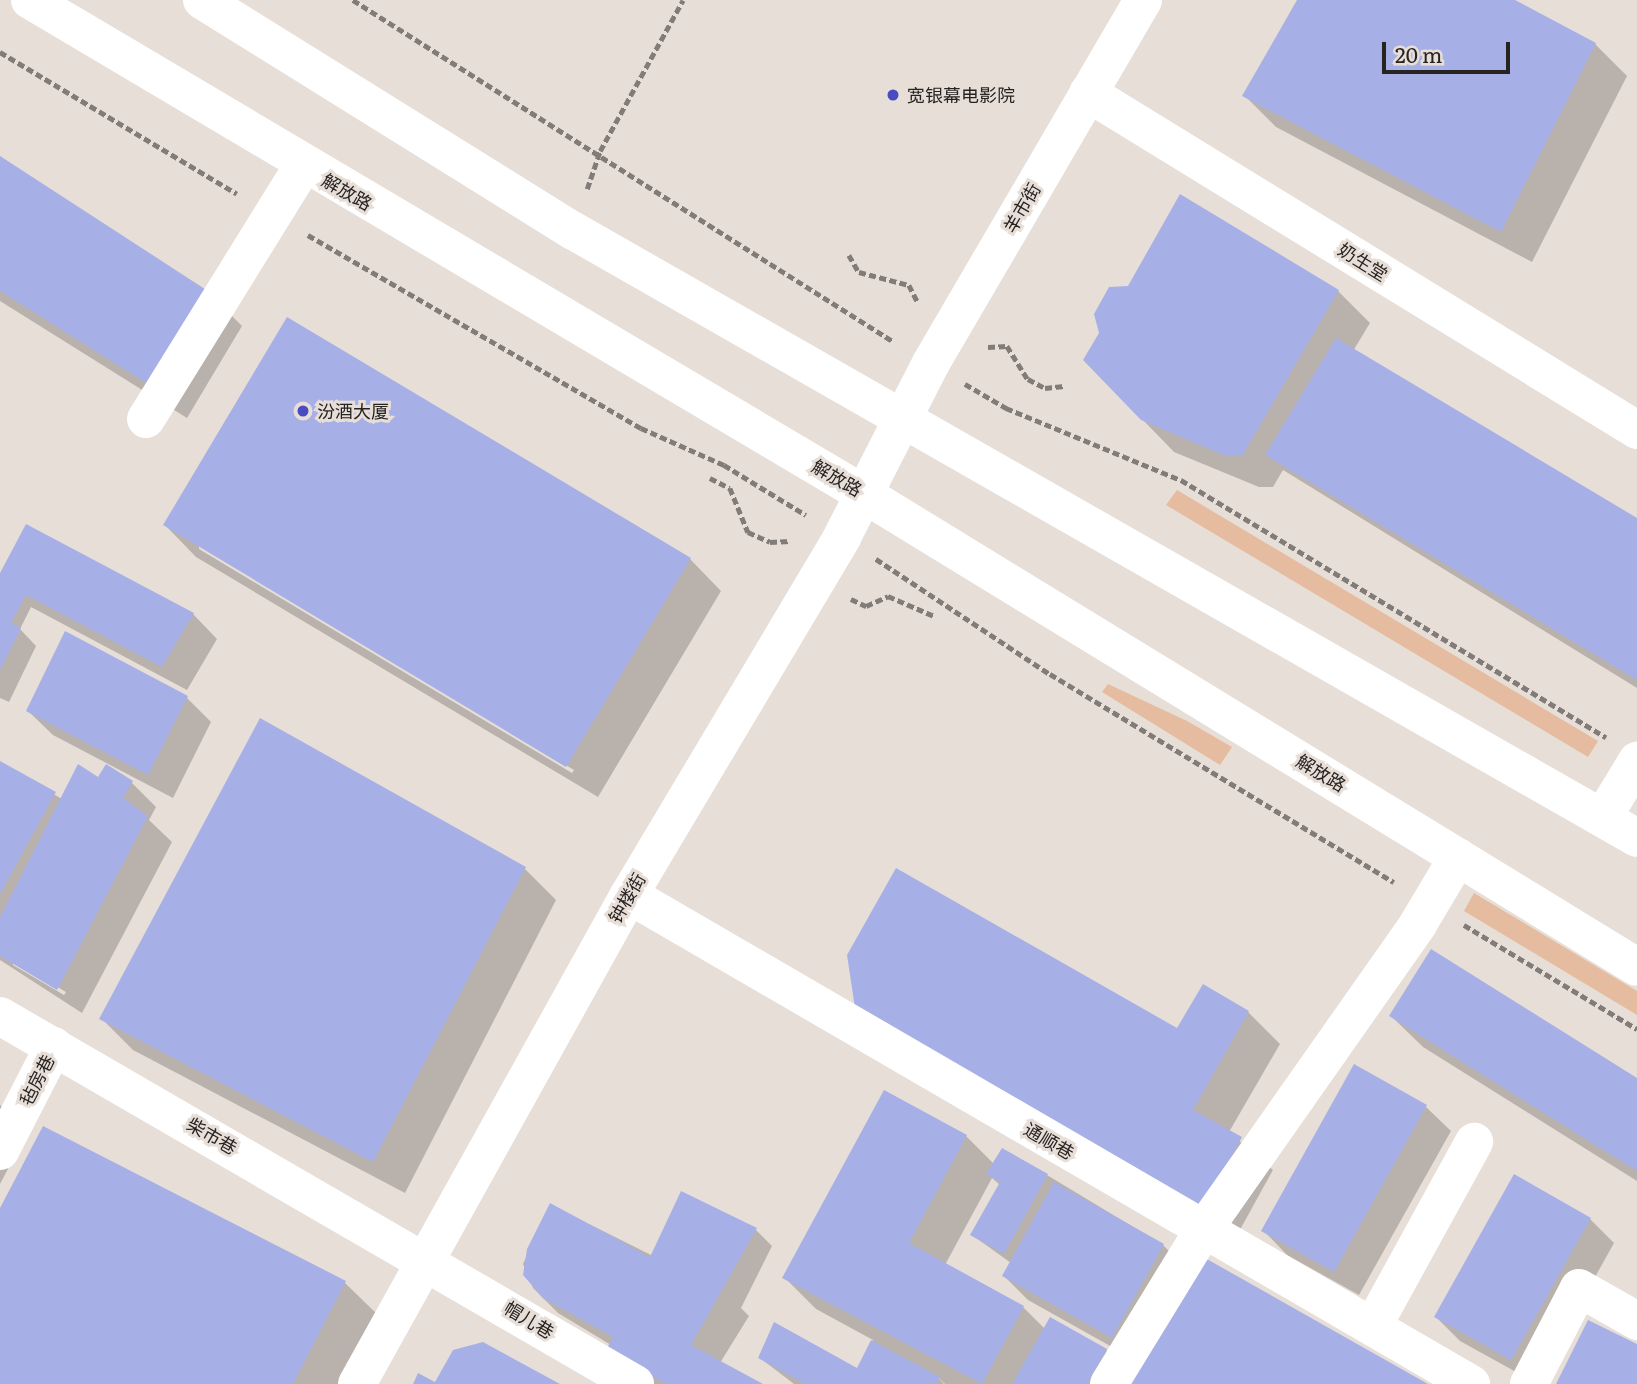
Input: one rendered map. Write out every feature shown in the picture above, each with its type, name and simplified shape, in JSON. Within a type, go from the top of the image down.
[{"type":"street","name":"解放路","points":[[30,0],[303,166],[862,493],[1637,967]]},
{"type":"street","points":[[202,0],[572,230],[904,417],[1637,838]]},
{"type":"street","name":"羊市街","points":[[904,417],[931,363],[1143,0]]},
{"type":"street","name":"奶生堂","points":[[1088,93],[1637,430]]},
{"type":"street","points":[[146,419],[303,166]]},
{"type":"street","name":"钟楼街","points":[[357,1384],[424,1257],[904,417]]},
{"type":"street","points":[[1603,817],[1625,751]]},
{"type":"street","points":[[1109,1384],[1204,1229],[1418,924],[1458,857]]},
{"type":"street","name":"通顺巷","points":[[629,895],[1204,1229],[1374,1324],[1471,1384]]},
{"type":"street","name":"柴市巷","points":[[0,1016],[424,1257]]},
{"type":"street","name":"毡房巷","points":[[0,1151],[54,1046]]},
{"type":"street","points":[[1374,1324],[1474,1142]]},
{"type":"street","name":"帽儿巷","points":[[424,1257],[635,1384]]},
{"type":"street","points":[[1529,1384],[1579,1288],[1637,1321]]},
{"type":"path","points":[[353,0],[600,151],[817,297],[1006,408],[1181,480],[1625,751]]},
{"type":"path","points":[[572,230],[600,151],[683,0]]},
{"type":"path","points":[[849,255],[859,272],[909,285],[920,306]]},
{"type":"path","points":[[982,347],[1007,346],[1028,379],[1045,388],[1064,386]]},
{"type":"path","points":[[710,478],[730,488],[748,532],[769,542],[790,541]]},
{"type":"path","points":[[844,585],[847,597],[866,606],[888,596],[934,616]]},
{"type":"shaded area","points":[[1177,490],[1598,741],[1588,757],[1166,505]]},
{"type":"shaded area","points":[[1108,684],[1187,721],[1232,747],[1220,765],[1102,692]]},
{"type":"shaded area","points":[[1474,893],[1637,991],[1637,1015],[1464,911]]},
{"type":"building","points":[[1297,0],[1515,0],[1596,43],[1501,232],[1242,96]]},
{"type":"building","points":[[0,156],[211,293],[154,388],[0,291]]},
{"type":"building","points":[[1180,194],[1339,290],[1242,456],[1226,456],[1141,420],[1083,360],[1099,333],[1094,314],[1109,287],[1128,286]]},
{"type":"building","points":[[287,317],[691,558],[566,767],[163,525]]},
{"type":"building","points":[[1336,338],[1637,518],[1637,680],[1265,455]]},
{"type":"building","points":[[26,524],[194,613],[162,667],[26,595],[11,623],[21,628],[0,670],[0,573]]},
{"type":"building","points":[[65,631],[188,696],[148,775],[26,711]]},
{"type":"building","points":[[260,718],[526,867],[373,1162],[99,1019]]},
{"type":"building","points":[[0,761],[56,792],[0,894]]},
{"type":"building","points":[[78,764],[98,777],[106,764],[133,781],[123,798],[148,816],[57,990],[0,956],[0,917]]},
{"type":"building","points":[[896,868],[1177,1028],[1203,984],[1249,1011],[1193,1110],[1242,1137],[1204,1207],[855,1008],[847,955]]},
{"type":"building","points":[[1431,949],[1637,1078],[1637,1171],[1389,1016]]},
{"type":"building","points":[[1354,1064],[1427,1105],[1334,1272],[1261,1231]]},
{"type":"building","points":[[884,1090],[967,1135],[909,1243],[1024,1306],[982,1384],[782,1278]]},
{"type":"building","points":[[43,1126],[346,1281],[293,1384],[0,1384],[0,1208]]},
{"type":"building","points":[[1002,1148],[1048,1174],[1004,1254],[970,1235],[1000,1182],[986,1174]]},
{"type":"building","points":[[1514,1174],[1591,1218],[1511,1360],[1434,1317]]},
{"type":"building","points":[[1054,1182],[1164,1244],[1112,1338],[1002,1276]]},
{"type":"building","points":[[681,1191],[757,1228],[691,1345],[763,1384],[666,1384],[606,1350],[613,1337],[543,1298],[523,1275],[527,1249],[550,1203],[650,1257]]},
{"type":"building","points":[[1205,1258],[1428,1384],[1130,1384]]},
{"type":"building","points":[[1050,1317],[1107,1349],[1087,1384],[1012,1384]]},
{"type":"building","points":[[1588,1320],[1637,1344],[1637,1384],[1556,1384]]},
{"type":"building","points":[[774,1322],[857,1368],[871,1340],[940,1377],[937,1384],[805,1384],[758,1358]]},
{"type":"building","points":[[483,1342],[560,1384],[413,1384],[418,1373],[435,1382],[453,1350]]},
{"type":"place","name":"宽银幕电影院","points":[[893,95]]},
{"type":"place","name":"汾酒大厦","points":[[303,411]]}]
